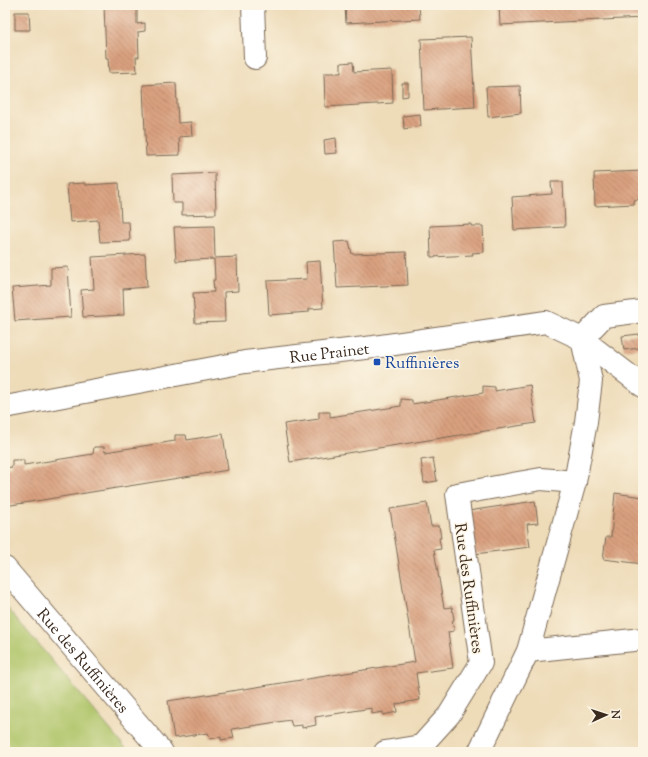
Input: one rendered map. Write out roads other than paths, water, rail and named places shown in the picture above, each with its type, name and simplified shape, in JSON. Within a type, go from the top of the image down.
[{"type":"street","points":[[252,5],[255,58]]},
{"type":"street","points":[[479,752],[528,651],[575,482],[586,422],[591,381],[582,339],[604,316],[643,311]]},
{"type":"street","name":"Rue Prainet","points":[[5,407],[245,362],[374,347],[546,322],[582,339],[643,386]]},
{"type":"street","name":"Rue des Ruffinières","points":[[385,752],[421,746],[449,715],[481,663],[457,494],[541,480],[575,482]]},
{"type":"street","name":"Rue des Ruffinières","points":[[5,568],[162,752]]},
{"type":"street","points":[[528,651],[643,639]]},
{"type":"place","name":"Ruffinières","points":[[377,362]]}]
